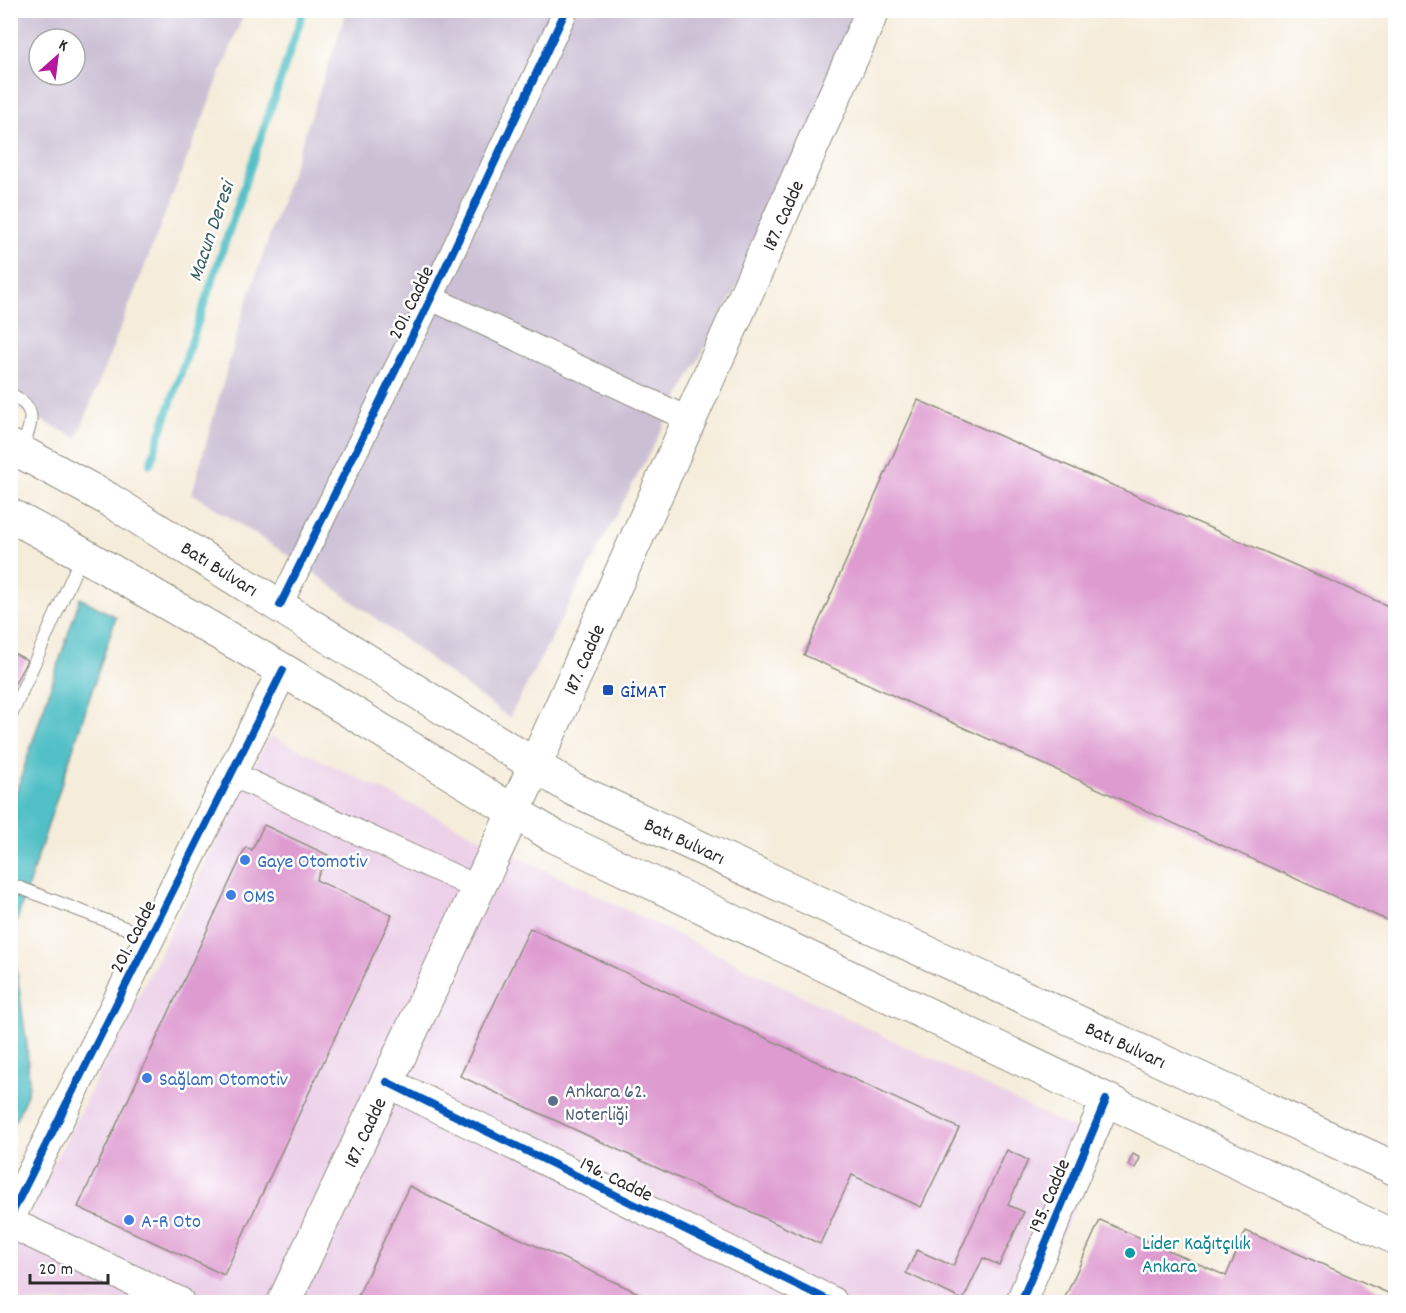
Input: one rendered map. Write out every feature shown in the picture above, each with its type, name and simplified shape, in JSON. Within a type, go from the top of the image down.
[{"type":"main road","name":"187. Cadde","points":[[284,1302],[514,812],[873,10]]},
{"type":"main road","name":"Batı Bulvarı","points":[[16,448],[108,499],[573,789],[1395,1169]]},
{"type":"main road","points":[[10,515],[283,670],[552,836],[1395,1238]]},
{"type":"street","name":"201. Cadde","points":[[280,605],[431,298],[566,10]]},
{"type":"street","points":[[431,298],[690,420]]},
{"type":"street","name":"201. Cadde","points":[[10,1217],[283,670]]},
{"type":"street","points":[[232,774],[478,888]]},
{"type":"street","name":"196. Cadde","points":[[387,1082],[832,1302]]},
{"type":"street","name":"195. Cadde","points":[[1021,1302],[1106,1100]]},
{"type":"street","points":[[10,1223],[179,1302]]},
{"type":"lane","points":[[10,394],[23,400],[31,415],[30,428],[16,448]]},
{"type":"lane","points":[[10,718],[82,554]]},
{"type":"lane","points":[[10,884],[150,937]]},
{"type":"shaded area","points":[[10,11],[245,11],[77,438],[11,405]]},
{"type":"shaded area","points":[[347,11],[883,11],[509,718],[309,569],[192,493],[242,316]]},
{"type":"shaded area","points":[[270,735],[1104,1144],[1031,1302],[11,1302],[10,1251]]},
{"type":"water","points":[[80,598],[116,617],[13,932],[14,956],[27,1045],[29,1085],[11,1130],[11,807]]},
{"type":"building","points":[[918,400],[1395,609],[1395,924],[804,655]]},
{"type":"building","points":[[10,651],[27,660],[10,693]]},
{"type":"building","points":[[264,825],[328,855],[316,880],[392,915],[224,1275],[78,1207],[246,847],[252,850]]},
{"type":"building","points":[[530,928],[959,1128],[921,1207],[852,1175],[820,1244],[460,1076]]},
{"type":"building","points":[[1007,1150],[1028,1160],[1008,1205],[1024,1212],[999,1265],[983,1258],[963,1300],[906,1273],[917,1250],[953,1266]]},
{"type":"building","points":[[1133,1154],[1140,1158],[1135,1168],[1128,1165]]},
{"type":"building","points":[[409,1186],[482,1221],[658,1302],[355,1302]]},
{"type":"building","name":"Lider Kağıtçılık Ankara","points":[[1100,1220],[1226,1276],[1246,1231],[1395,1296],[1395,1302],[1063,1302]]},
{"type":"waterway","name":"Macun Deresi","points":[[150,464],[304,10]]},
{"type":"cycle path","points":[[280,605],[431,298],[566,10]]},
{"type":"cycle path","points":[[10,1217],[283,670]]},
{"type":"cycle path","points":[[387,1082],[832,1302]]},
{"type":"cycle path","points":[[1021,1302],[1106,1100]]},
{"type":"place","name":"GİMAT","points":[[608,690]]},
{"type":"place","name":"Gaye Otomotiv","points":[[245,860]]},
{"type":"place","name":"OMS","points":[[231,895]]},
{"type":"place","name":"Sağlam Otomotiv","points":[[147,1078]]},
{"type":"place","name":"Ankara 62. Noterliği","points":[[553,1101]]},
{"type":"place","name":"A-R Oto","points":[[129,1220]]},
{"type":"place","name":"Lider Kağıtçılık Ankara","points":[[1130,1253]]}]
